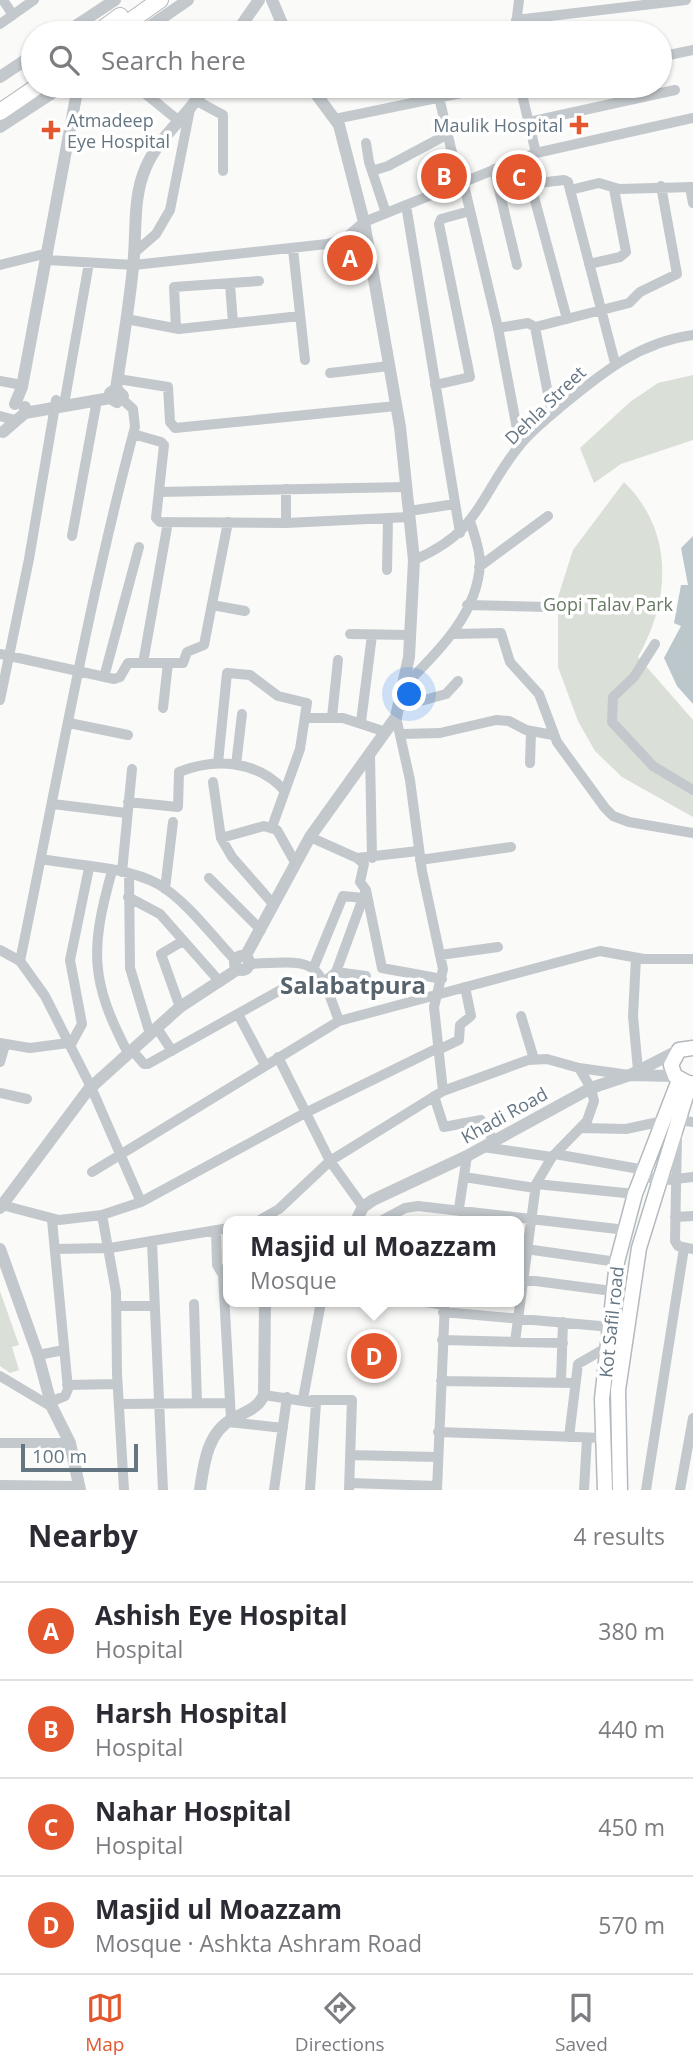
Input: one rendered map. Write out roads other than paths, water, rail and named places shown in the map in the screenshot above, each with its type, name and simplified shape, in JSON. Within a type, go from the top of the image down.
[{"type":"highway","points":[[114,21],[143,0]]},
{"type":"highway","points":[[130,21],[160,0]]},
{"type":"highway","points":[[0,101],[21,86]]},
{"type":"highway","points":[[0,112],[21,98]]},
{"type":"main road","name":"Kot Safil road","points":[[620,1490],[617,1407],[639,1248],[684,1080],[671,1065],[689,1047]]},
{"type":"main road","name":"Kot Safil road","points":[[605,1490],[602,1399],[617,1262],[635,1194],[673,1122]]},
{"type":"street","points":[[3,0],[13,15]]},
{"type":"street","points":[[0,24],[34,0]]},
{"type":"street","points":[[82,21],[113,0]]},
{"type":"street","points":[[157,21],[188,0]]},
{"type":"street","points":[[245,21],[260,0]]},
{"type":"street","points":[[272,0],[281,21]]},
{"type":"street","points":[[515,3],[516,20],[686,0]]},
{"type":"street","points":[[672,54],[693,50]]},
{"type":"street","points":[[0,77],[21,63]]},
{"type":"street","points":[[0,127],[45,98]]},
{"type":"street","points":[[1,437],[16,412],[22,386],[76,98]]},
{"type":"street","points":[[151,98],[179,121]]},
{"type":"street","points":[[72,536],[112,393],[134,259],[138,192],[145,168],[198,98]]},
{"type":"street","points":[[319,98],[335,119],[364,222],[396,406],[414,560],[410,635],[398,712],[310,837],[242,962],[220,982],[180,1007],[91,1087],[1,1206],[52,1220],[102,1215],[141,1202],[305,1113],[459,1040],[460,1025],[471,1016],[465,987]]},
{"type":"street","points":[[335,119],[434,98]]},
{"type":"street","points":[[439,98],[498,328],[520,445]]},
{"type":"street","points":[[525,98],[538,183],[533,193],[567,319]]},
{"type":"street","points":[[529,122],[638,98]]},
{"type":"street","points":[[193,105],[223,115],[223,171]]},
{"type":"street","points":[[134,259],[156,234],[170,210],[193,105]]},
{"type":"street","points":[[0,265],[48,257],[89,263],[293,249],[344,239],[364,222],[533,155],[693,118]]},
{"type":"street","points":[[372,171],[388,166],[447,134]]},
{"type":"street","points":[[366,143],[386,213]]},
{"type":"street","points":[[494,169],[517,265]]},
{"type":"street","points":[[538,183],[564,180],[570,190],[615,363]]},
{"type":"street","points":[[570,190],[599,183],[614,189],[691,187],[693,203]]},
{"type":"street","points":[[498,328],[528,323],[535,327],[629,303],[640,292],[677,274],[661,186]]},
{"type":"street","points":[[589,264],[620,257],[626,252],[614,189]]},
{"type":"street","points":[[406,205],[460,533]]},
{"type":"street","points":[[435,385],[470,377],[439,224],[441,219],[470,211]]},
{"type":"street","points":[[293,249],[305,360]]},
{"type":"street","points":[[0,700],[5,655],[89,263]]},
{"type":"street","points":[[176,328],[174,287],[259,281]]},
{"type":"street","points":[[230,284],[233,323]]},
{"type":"street","points":[[126,319],[176,328],[300,316]]},
{"type":"street","points":[[535,327],[552,414]]},
{"type":"street","name":"Dehla Street","points":[[414,560],[441,548],[460,533],[520,445],[552,414],[615,363],[642,349],[693,335]]},
{"type":"street","points":[[330,373],[389,366]]},
{"type":"street","points":[[0,381],[22,386]]},
{"type":"street","points":[[16,412],[59,401],[169,387],[170,422],[175,428],[396,406]]},
{"type":"street","points":[[20,961],[90,608],[133,434],[133,409],[112,393]]},
{"type":"street","points":[[133,434],[164,445],[156,518],[160,522],[286,523],[388,519],[455,504]]},
{"type":"street","points":[[159,492],[406,487]]},
{"type":"street","points":[[286,489],[286,523]]},
{"type":"street","points":[[480,567],[548,516]]},
{"type":"street","points":[[387,570],[388,519]]},
{"type":"street","points":[[404,686],[452,634],[467,605],[480,567],[470,521]]},
{"type":"street","points":[[144,663],[168,522]]},
{"type":"street","points":[[5,655],[118,679],[125,664],[183,663],[187,652],[204,645],[228,522]]},
{"type":"street","points":[[104,677],[139,547]]},
{"type":"street","points":[[212,605],[245,611]]},
{"type":"street","points":[[467,605],[547,607]]},
{"type":"street","points":[[350,634],[410,635]]},
{"type":"street","points":[[452,634],[501,634],[510,662],[539,694],[553,735],[613,816],[628,822],[693,833]]},
{"type":"street","points":[[361,722],[372,635]]},
{"type":"street","points":[[655,644],[634,677],[613,697],[612,722],[653,766],[693,790]]},
{"type":"street","points":[[332,717],[338,660]]},
{"type":"street","points":[[163,708],[168,663]]},
{"type":"street","points":[[218,763],[227,673],[250,675],[278,696],[305,701],[306,718],[300,749],[272,827]]},
{"type":"street","points":[[398,712],[446,694],[458,681]]},
{"type":"street","points":[[398,712],[419,855],[440,955],[442,979],[434,1007],[440,1048],[438,1094],[444,1127],[481,1120],[488,1144],[644,1173],[658,1181],[693,1177]]},
{"type":"street","points":[[236,765],[242,714]]},
{"type":"street","points":[[306,718],[332,717],[361,722],[386,732]]},
{"type":"street","points":[[402,734],[440,733],[496,720],[509,721],[531,732],[553,735]]},
{"type":"street","points":[[69,723],[128,735]]},
{"type":"street","points":[[530,763],[531,732]]},
{"type":"street","points":[[370,754],[372,858]]},
{"type":"street","points":[[128,802],[178,807],[179,772],[218,763],[265,772],[284,790]]},
{"type":"street","points":[[132,769],[121,872],[128,897],[130,968],[153,1031],[172,1051]]},
{"type":"street","points":[[213,782],[221,838],[232,857],[274,905]]},
{"type":"street","points":[[52,804],[126,813]]},
{"type":"street","points":[[165,889],[173,822]]},
{"type":"street","points":[[221,838],[264,826],[272,827],[277,830],[296,864]]},
{"type":"street","points":[[310,837],[357,858],[364,864],[360,878],[382,968],[442,979]]},
{"type":"street","points":[[357,858],[511,847]]},
{"type":"street","points":[[41,859],[121,872],[165,889],[242,962],[297,962],[313,968],[325,981],[339,1021]]},
{"type":"street","points":[[69,1044],[82,1024],[70,960],[89,868]]},
{"type":"street","points":[[121,872],[100,911],[97,972],[107,1014],[130,1052],[146,1065],[284,988]]},
{"type":"street","points":[[209,878],[261,930]]},
{"type":"street","points":[[313,968],[343,896],[364,894]]},
{"type":"street","points":[[325,981],[336,972],[364,894]]},
{"type":"street","points":[[128,897],[160,914],[220,982]]},
{"type":"street","points":[[180,1007],[161,954],[183,941]]},
{"type":"street","points":[[440,955],[498,947]]},
{"type":"street","points":[[0,950],[20,961],[45,996],[91,1087],[141,1202]]},
{"type":"street","points":[[92,1172],[339,1021],[600,951],[614,951],[636,958],[693,959]]},
{"type":"street","points":[[634,1073],[636,958]]},
{"type":"street","points":[[336,972],[366,976]]},
{"type":"street","points":[[238,1014],[265,1065]]},
{"type":"street","points":[[521,1016],[534,1059]]},
{"type":"street","points":[[0,1062],[2,1044],[30,1048],[69,1044]]},
{"type":"street","name":"Khadi Road","points":[[363,1207],[467,1156],[592,1087],[634,1073],[689,1047]]},
{"type":"street","points":[[278,1057],[330,1161],[363,1207],[358,1216]]},
{"type":"street","points":[[267,1216],[279,1209],[330,1161],[438,1094],[513,1063],[534,1059],[563,1062],[579,1068],[684,1080]]},
{"type":"street","points":[[524,1245],[536,1186],[553,1156],[580,1128],[592,1107],[592,1087],[579,1068]]},
{"type":"street","points":[[0,1093],[27,1099]]},
{"type":"street","points":[[646,1490],[688,1248],[675,1241],[677,1179],[673,1122]]},
{"type":"street","points":[[580,1128],[626,1129],[693,1122]]},
{"type":"street","points":[[458,1216],[467,1156]]},
{"type":"street","points":[[464,1177],[635,1194]]},
{"type":"street","points":[[391,1216],[412,1206],[514,1216]]},
{"type":"street","points":[[102,1215],[110,1248],[116,1306],[117,1384],[124,1490]]},
{"type":"street","points":[[675,1217],[693,1216]]},
{"type":"street","points":[[524,1217],[626,1230]]},
{"type":"street","points":[[51,1405],[65,1396],[67,1385],[52,1220]]},
{"type":"street","points":[[55,1249],[110,1248],[223,1229]]},
{"type":"street","points":[[216,1230],[217,1265],[223,1275]]},
{"type":"street","points":[[152,1242],[163,1490]]},
{"type":"street","points":[[0,1249],[38,1355],[51,1405],[70,1443],[80,1488],[0,1485]]},
{"type":"street","points":[[524,1249],[617,1262]]},
{"type":"street","points":[[524,1279],[612,1291]]},
{"type":"street","points":[[194,1304],[197,1402]]},
{"type":"street","points":[[116,1306],[155,1306]]},
{"type":"street","points":[[224,1307],[229,1421]]},
{"type":"street","points":[[200,1490],[205,1453],[210,1442],[229,1421],[260,1404],[264,1395],[265,1307]]},
{"type":"street","points":[[307,1399],[320,1307]]},
{"type":"street","points":[[264,1395],[352,1400],[349,1487],[437,1488],[444,1307]]},
{"type":"street","points":[[450,1307],[518,1319],[611,1327]]},
{"type":"street","points":[[516,1342],[519,1307]]},
{"type":"street","points":[[561,1381],[563,1322]]},
{"type":"street","points":[[442,1340],[563,1343]]},
{"type":"street","points":[[569,1437],[575,1382],[581,1361],[609,1345],[625,1340]]},
{"type":"street","points":[[38,1355],[64,1350]]},
{"type":"street","points":[[0,1376],[51,1405]]},
{"type":"street","points":[[441,1381],[575,1382]]},
{"type":"street","points":[[67,1385],[117,1384]]},
{"type":"street","points":[[274,1490],[287,1397]]},
{"type":"street","points":[[307,1399],[317,1407],[310,1490]]},
{"type":"street","points":[[119,1404],[228,1403]]},
{"type":"street","points":[[680,1490],[693,1418]]},
{"type":"street","points":[[229,1421],[283,1428]]},
{"type":"street","points":[[438,1432],[603,1438]]},
{"type":"street","points":[[584,1490],[587,1438]]},
{"type":"street","points":[[0,1443],[70,1443]]},
{"type":"street","points":[[350,1455],[438,1457]]},
{"type":"place","name":"Maulik Hospital","points":[[579,125]]},
{"type":"place","name":"Atmadeep Eye Hospital","points":[[51,130]]},
{"type":"place","name":"Harsh Hospital","points":[[444,176]]},
{"type":"place","name":"Nahar Hospital","points":[[519,177]]},
{"type":"place","name":"Ashish Eye Hospital","points":[[350,258]]},
{"type":"place","name":"Masjid ul Moazzam","points":[[374,1356]]},
{"type":"district","name":"Salabatpura","points":[[353,984]]},
{"type":"park label","name":"Gopi Talav Park","points":[[608,604]]}]
